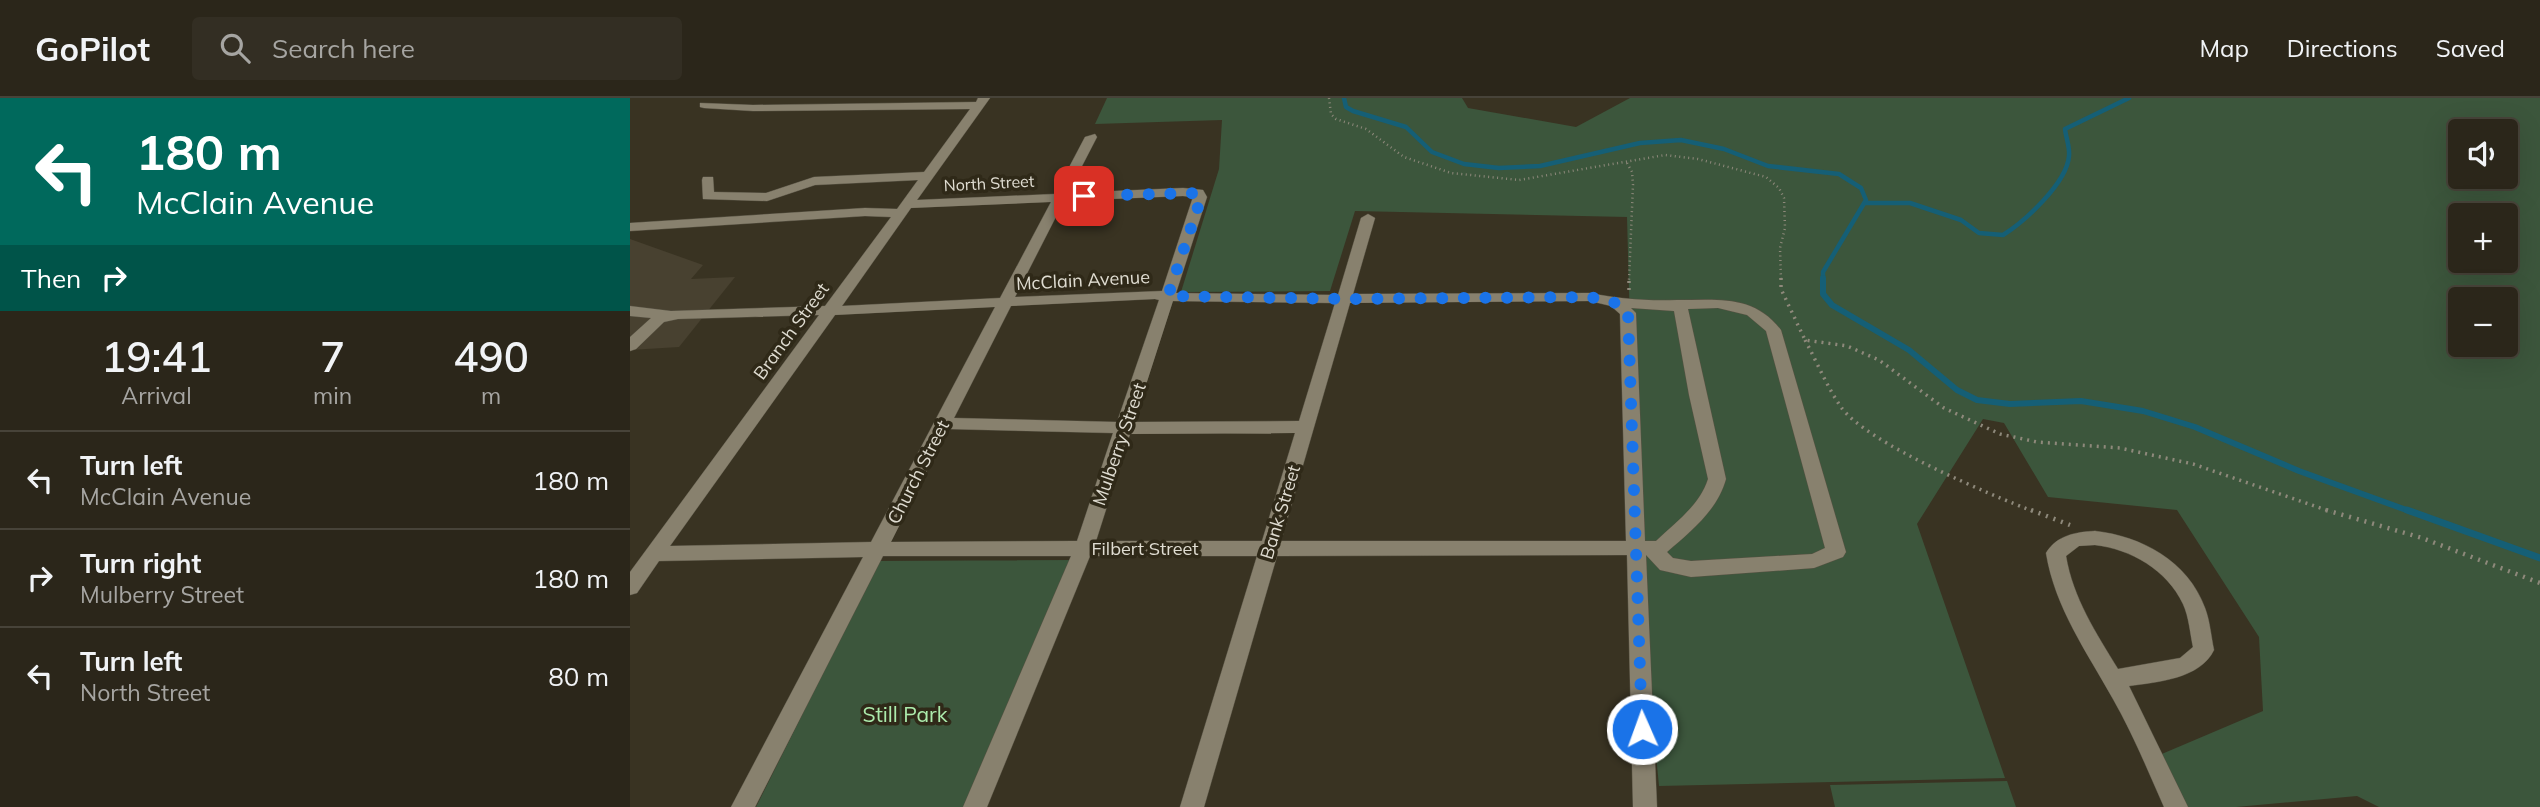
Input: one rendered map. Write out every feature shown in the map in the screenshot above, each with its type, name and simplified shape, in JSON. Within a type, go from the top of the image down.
[{"type":"street","points":[[704,105],[753,108],[981,101]]},
{"type":"street","name":"Branch Street","points":[[630,586],[981,101]]},
{"type":"street","name":"Church Street","points":[[743,807],[1091,137]]},
{"type":"street","points":[[708,180],[708,196],[767,197],[814,181],[928,176]]},
{"type":"street","name":"North Street","points":[[630,228],[1059,197],[1198,193]]},
{"type":"street","name":"Mulberry Street","points":[[975,807],[1084,548],[1200,201],[1198,193]]},
{"type":"street","name":"Bank Street","points":[[1192,807],[1368,218]]},
{"type":"street","name":"McClain Avenue","points":[[630,311],[669,315],[1168,296],[1343,299],[1590,297],[1621,306],[1731,303],[1747,308],[1763,317],[1773,330],[1836,552],[1814,561],[1691,569],[1667,565],[1644,548]]},
{"type":"street","points":[[1644,548],[1660,548],[1695,516],[1713,493],[1717,479],[1697,395],[1682,311],[1678,305]]},
{"type":"street","points":[[1621,306],[1644,548],[1645,807]]},
{"type":"street","points":[[630,346],[646,329],[669,315]]},
{"type":"street","points":[[943,423],[1126,428],[1306,427]]},
{"type":"street","points":[[2113,679],[2186,665],[2204,650],[2193,603],[2174,577],[2150,556],[2119,540],[2076,538],[2056,553],[2057,572],[2066,596],[2113,679],[2132,712],[2176,807]]},
{"type":"street","name":"Filbert Street","points":[[654,554],[878,549],[1644,548]]},
{"type":"path","points":[[1329,98],[1331,114],[1336,119],[1366,129],[1404,157],[1442,171],[1498,180],[1519,180],[1658,155],[1681,156],[1766,177],[1779,188],[1784,198],[1786,220],[1780,248],[1781,289],[1805,341],[1841,407],[1853,420],[1893,446],[1999,498],[2074,527]]},
{"type":"path","points":[[1621,306],[1629,289],[1631,263],[1633,185],[1627,162]]},
{"type":"path","points":[[1805,341],[1847,346],[1879,360],[1944,408],[2000,433],[2037,442],[2120,448],[2193,464],[2312,506],[2423,538],[2540,583]]},
{"type":"shaded area","points":[[630,239],[703,265],[691,279],[735,277],[679,347],[630,350]]},
{"type":"green space","points":[[1107,98],[1462,98],[1468,108],[1576,127],[1630,98],[2540,98],[2540,807],[2379,807],[2357,796],[2236,807],[2170,807],[2150,759],[2263,711],[2259,637],[2177,510],[2048,497],[2004,423],[1983,419],[1917,524],[2005,778],[1659,786],[1636,547],[1627,217],[1355,211],[1330,291],[1181,292],[1219,169],[1222,120],[1095,124]]},
{"type":"green space","name":"Still Park","points":[[1076,560],[964,807],[756,807],[879,561]]},
{"type":"green space","points":[[2007,781],[2016,807],[1835,807],[1830,785]]},
{"type":"waterway","points":[[1344,98],[1346,107],[1353,111],[1406,127],[1432,152],[1464,164],[1499,168],[1540,166],[1640,143],[1681,140],[1724,149],[1768,166],[1839,174],[1861,188],[1866,200],[1823,272],[1823,294],[1832,305],[1909,350],[1957,390],[1977,400],[2010,404],[2081,401],[2143,411],[2195,427],[2299,471],[2412,512]]},
{"type":"waterway","points":[[1865,203],[1910,203],[1961,220],[1979,233],[2003,235],[2033,211],[2061,178],[2069,156],[2065,129],[2129,98]]},
{"type":"waterway","points":[[2407,510],[2540,558]]},
{"type":"route","points":[[1084,196],[1198,193],[1200,201],[1168,296],[1343,299],[1590,297],[1616,303],[1628,313],[1642,729]]}]
